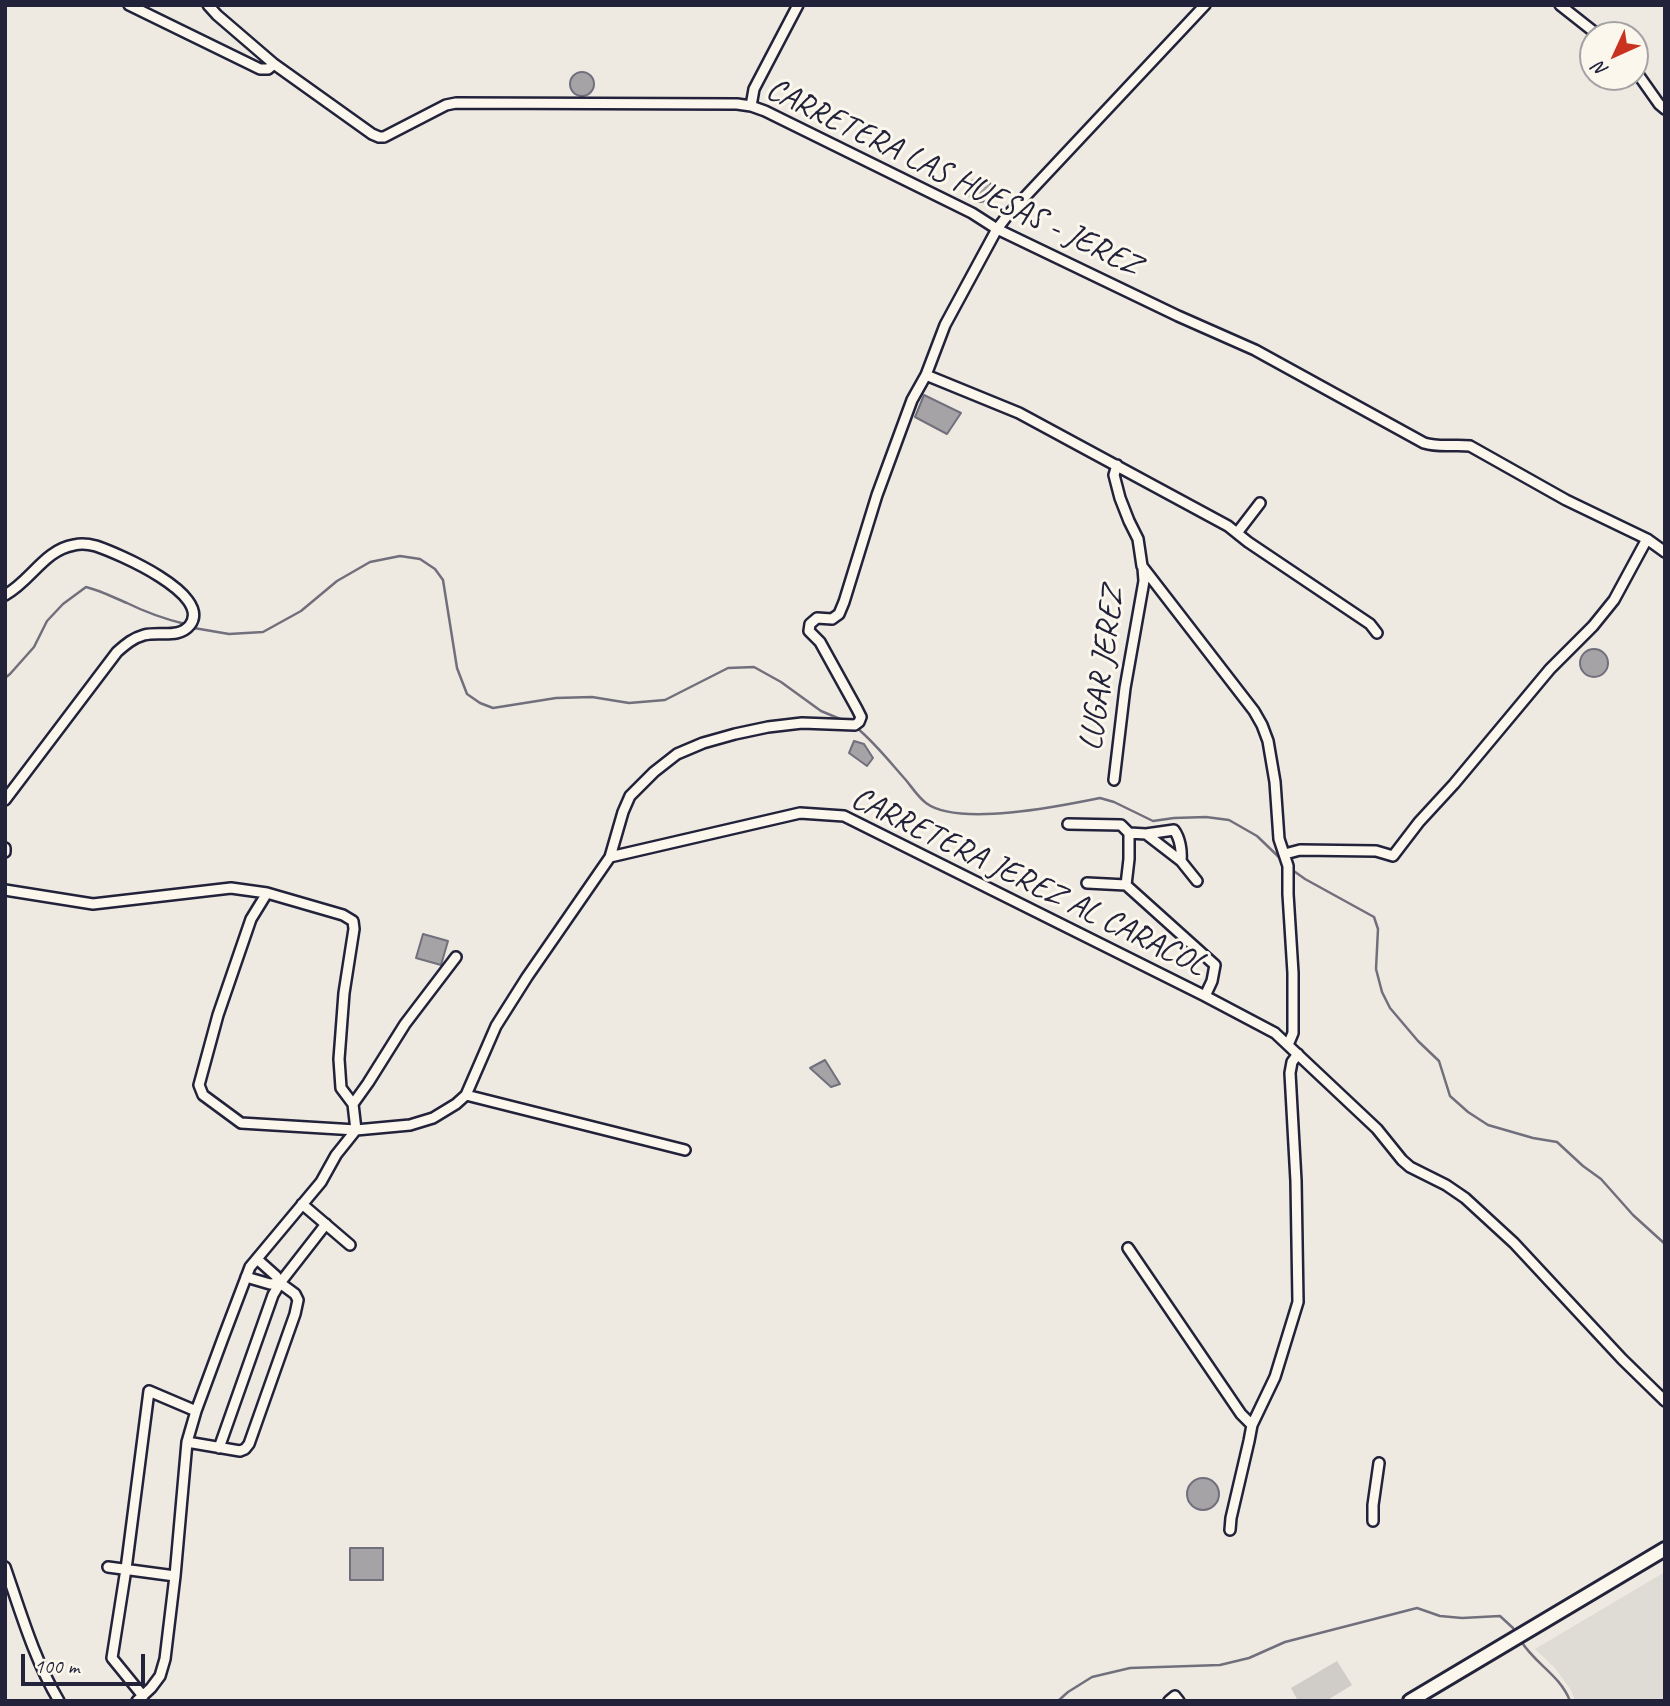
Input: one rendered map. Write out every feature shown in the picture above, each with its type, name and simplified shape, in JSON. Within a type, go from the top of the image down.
[{"type":"main road","points":[[1410,1701],[1665,1549]]},
{"type":"street","points":[[129,5],[260,69],[268,69],[274,64]]},
{"type":"street","name":"CARRETERA LAS HUESAS - JEREZ","points":[[208,5],[274,64],[372,135],[379,137],[384,137],[446,105],[456,103],[751,106],[787,120],[972,213],[997,229],[1255,350],[1424,443],[1439,447],[1456,444],[1470,446],[1566,500],[1647,539],[1665,552]]},
{"type":"street","points":[[751,106],[754,89],[798,5]]},
{"type":"street","points":[[267,893],[251,919],[218,1014],[199,1085],[203,1095],[241,1123],[356,1130],[410,1125],[433,1118],[466,1095],[496,1026],[610,857],[630,796],[654,772],[677,754],[704,743],[768,727],[803,723],[855,726],[859,722],[861,717],[857,709],[820,642],[809,631],[810,624],[817,618],[832,619],[839,614],[907,412],[945,326],[997,229],[1007,216],[1205,5]]},
{"type":"street","points":[[1560,5],[1580,21]]},
{"type":"street","points":[[1649,88],[1665,109]]},
{"type":"street","points":[[926,374],[1018,413],[1228,526],[1370,624],[1377,632]]},
{"type":"street","points":[[1117,465],[1114,475],[1120,498],[1138,539],[1142,566],[1254,711],[1268,741],[1275,782],[1279,839],[1288,866],[1293,973],[1293,1033],[1288,1045]]},
{"type":"street","points":[[1237,533],[1260,503]]},
{"type":"street","points":[[1284,854],[1300,850],[1376,851],[1393,856],[1550,669],[1593,626],[1614,600],[1647,539]]},
{"type":"street","points":[[5,594],[59,550],[71,545],[93,545],[167,580],[187,599],[194,612],[192,621],[183,631],[141,635],[130,640],[117,652],[5,800]]},
{"type":"street","name":"LUGAR JEREZ","points":[[1114,780],[1125,688],[1144,582],[1142,566]]},
{"type":"street","name":"CARRETERA JEREZ AL CARACOL","points":[[610,857],[800,813],[844,816],[1205,996],[1275,1033],[1377,1129],[1410,1167],[1465,1198],[1514,1243],[1665,1401]]},
{"type":"street","points":[[1068,824],[1121,825],[1129,833],[1146,834],[1174,830],[1181,861]]},
{"type":"street","points":[[1126,884],[1129,833]]},
{"type":"street","points":[[1146,834],[1181,861],[1197,881]]},
{"type":"street","points":[[1087,883],[1126,884],[1215,965],[1205,996]]},
{"type":"street","points":[[5,890],[93,904],[231,888],[267,893],[343,915],[353,921],[339,1059],[341,1088],[353,1104],[356,1130],[336,1155],[321,1182],[250,1267],[246,1277],[196,1411],[187,1443],[168,1637],[160,1676],[140,1698],[112,1658],[149,1391],[196,1411]]},
{"type":"street","points":[[353,1104],[405,1024],[456,957]]},
{"type":"street","points":[[1230,1530],[1252,1425],[1275,1377],[1298,1302],[1296,1181],[1290,1073],[1292,1062],[1298,1054]]},
{"type":"street","points":[[466,1095],[685,1150]]},
{"type":"street","points":[[302,1204],[350,1245]]},
{"type":"street","points":[[219,1448],[273,1295],[326,1224]]},
{"type":"street","points":[[1128,1248],[1241,1414],[1252,1425]]},
{"type":"street","points":[[187,1443],[240,1451],[248,1444],[298,1306],[295,1294],[257,1259]]},
{"type":"street","points":[[246,1277],[270,1284],[280,1283]]},
{"type":"street","points":[[1373,1521],[1379,1463]]},
{"type":"street","points":[[5,1567],[29,1638],[48,1683],[59,1701]]},
{"type":"street","points":[[108,1567],[175,1576]]},
{"type":"shaded area","points":[[582,72],[593,79],[594,84],[587,95],[582,96],[571,89],[570,84],[577,73]]},
{"type":"shaded area","points":[[980,178],[989,181],[992,190],[989,199],[980,202],[971,199],[968,190],[971,181]]},
{"type":"shaded area","points":[[924,395],[961,413],[947,434],[915,417]]},
{"type":"shaded area","points":[[1594,649],[1604,653],[1608,663],[1604,673],[1594,677],[1584,673],[1580,663],[1584,653]]},
{"type":"shaded area","points":[[854,741],[864,744],[873,758],[867,766],[849,753]]},
{"type":"shaded area","points":[[423,934],[448,941],[441,965],[416,958]]},
{"type":"shaded area","points":[[825,1060],[840,1084],[831,1087],[810,1068]]},
{"type":"shaded area","points":[[1203,1478],[1214,1483],[1219,1494],[1214,1505],[1203,1510],[1192,1505],[1187,1494],[1192,1483]]},
{"type":"shaded area","points":[[350,1548],[383,1548],[383,1580],[350,1580]]},
{"type":"shaded area","points":[[1665,1572],[1665,1701],[1575,1701],[1571,1690],[1555,1668],[1535,1649]]},
{"type":"shaded area","points":[[1337,1661],[1352,1685],[1326,1701],[1298,1701],[1291,1688]]},
{"type":"waterway","points":[[194,628],[229,634],[263,632],[301,611],[337,581],[370,562],[400,556],[420,559],[435,569],[443,580],[457,668],[467,694],[493,708],[556,698],[592,697],[629,703],[665,700],[728,668],[754,667],[781,682],[821,711],[845,721]]},
{"type":"waterway","points":[[5,678],[34,647],[47,621],[63,604],[86,587],[185,624]]},
{"type":"waterway","points":[[857,728],[882,752],[923,801],[941,810],[961,813],[1010,813],[1100,798],[1153,821],[1206,817],[1229,820],[1257,836],[1284,862]]},
{"type":"waterway","points":[[1291,869],[1374,917],[1378,929],[1376,969],[1382,992],[1390,1008],[1439,1061],[1450,1096],[1488,1125],[1557,1142],[1601,1179],[1633,1215],[1665,1244]]},
{"type":"waterway","points":[[1058,1701],[1092,1677],[1130,1668],[1220,1665],[1249,1658],[1285,1642],[1417,1608],[1440,1616],[1500,1616],[1513,1628]]},
{"type":"waterway","points":[[1521,1641],[1560,1684],[1570,1701]]}]
